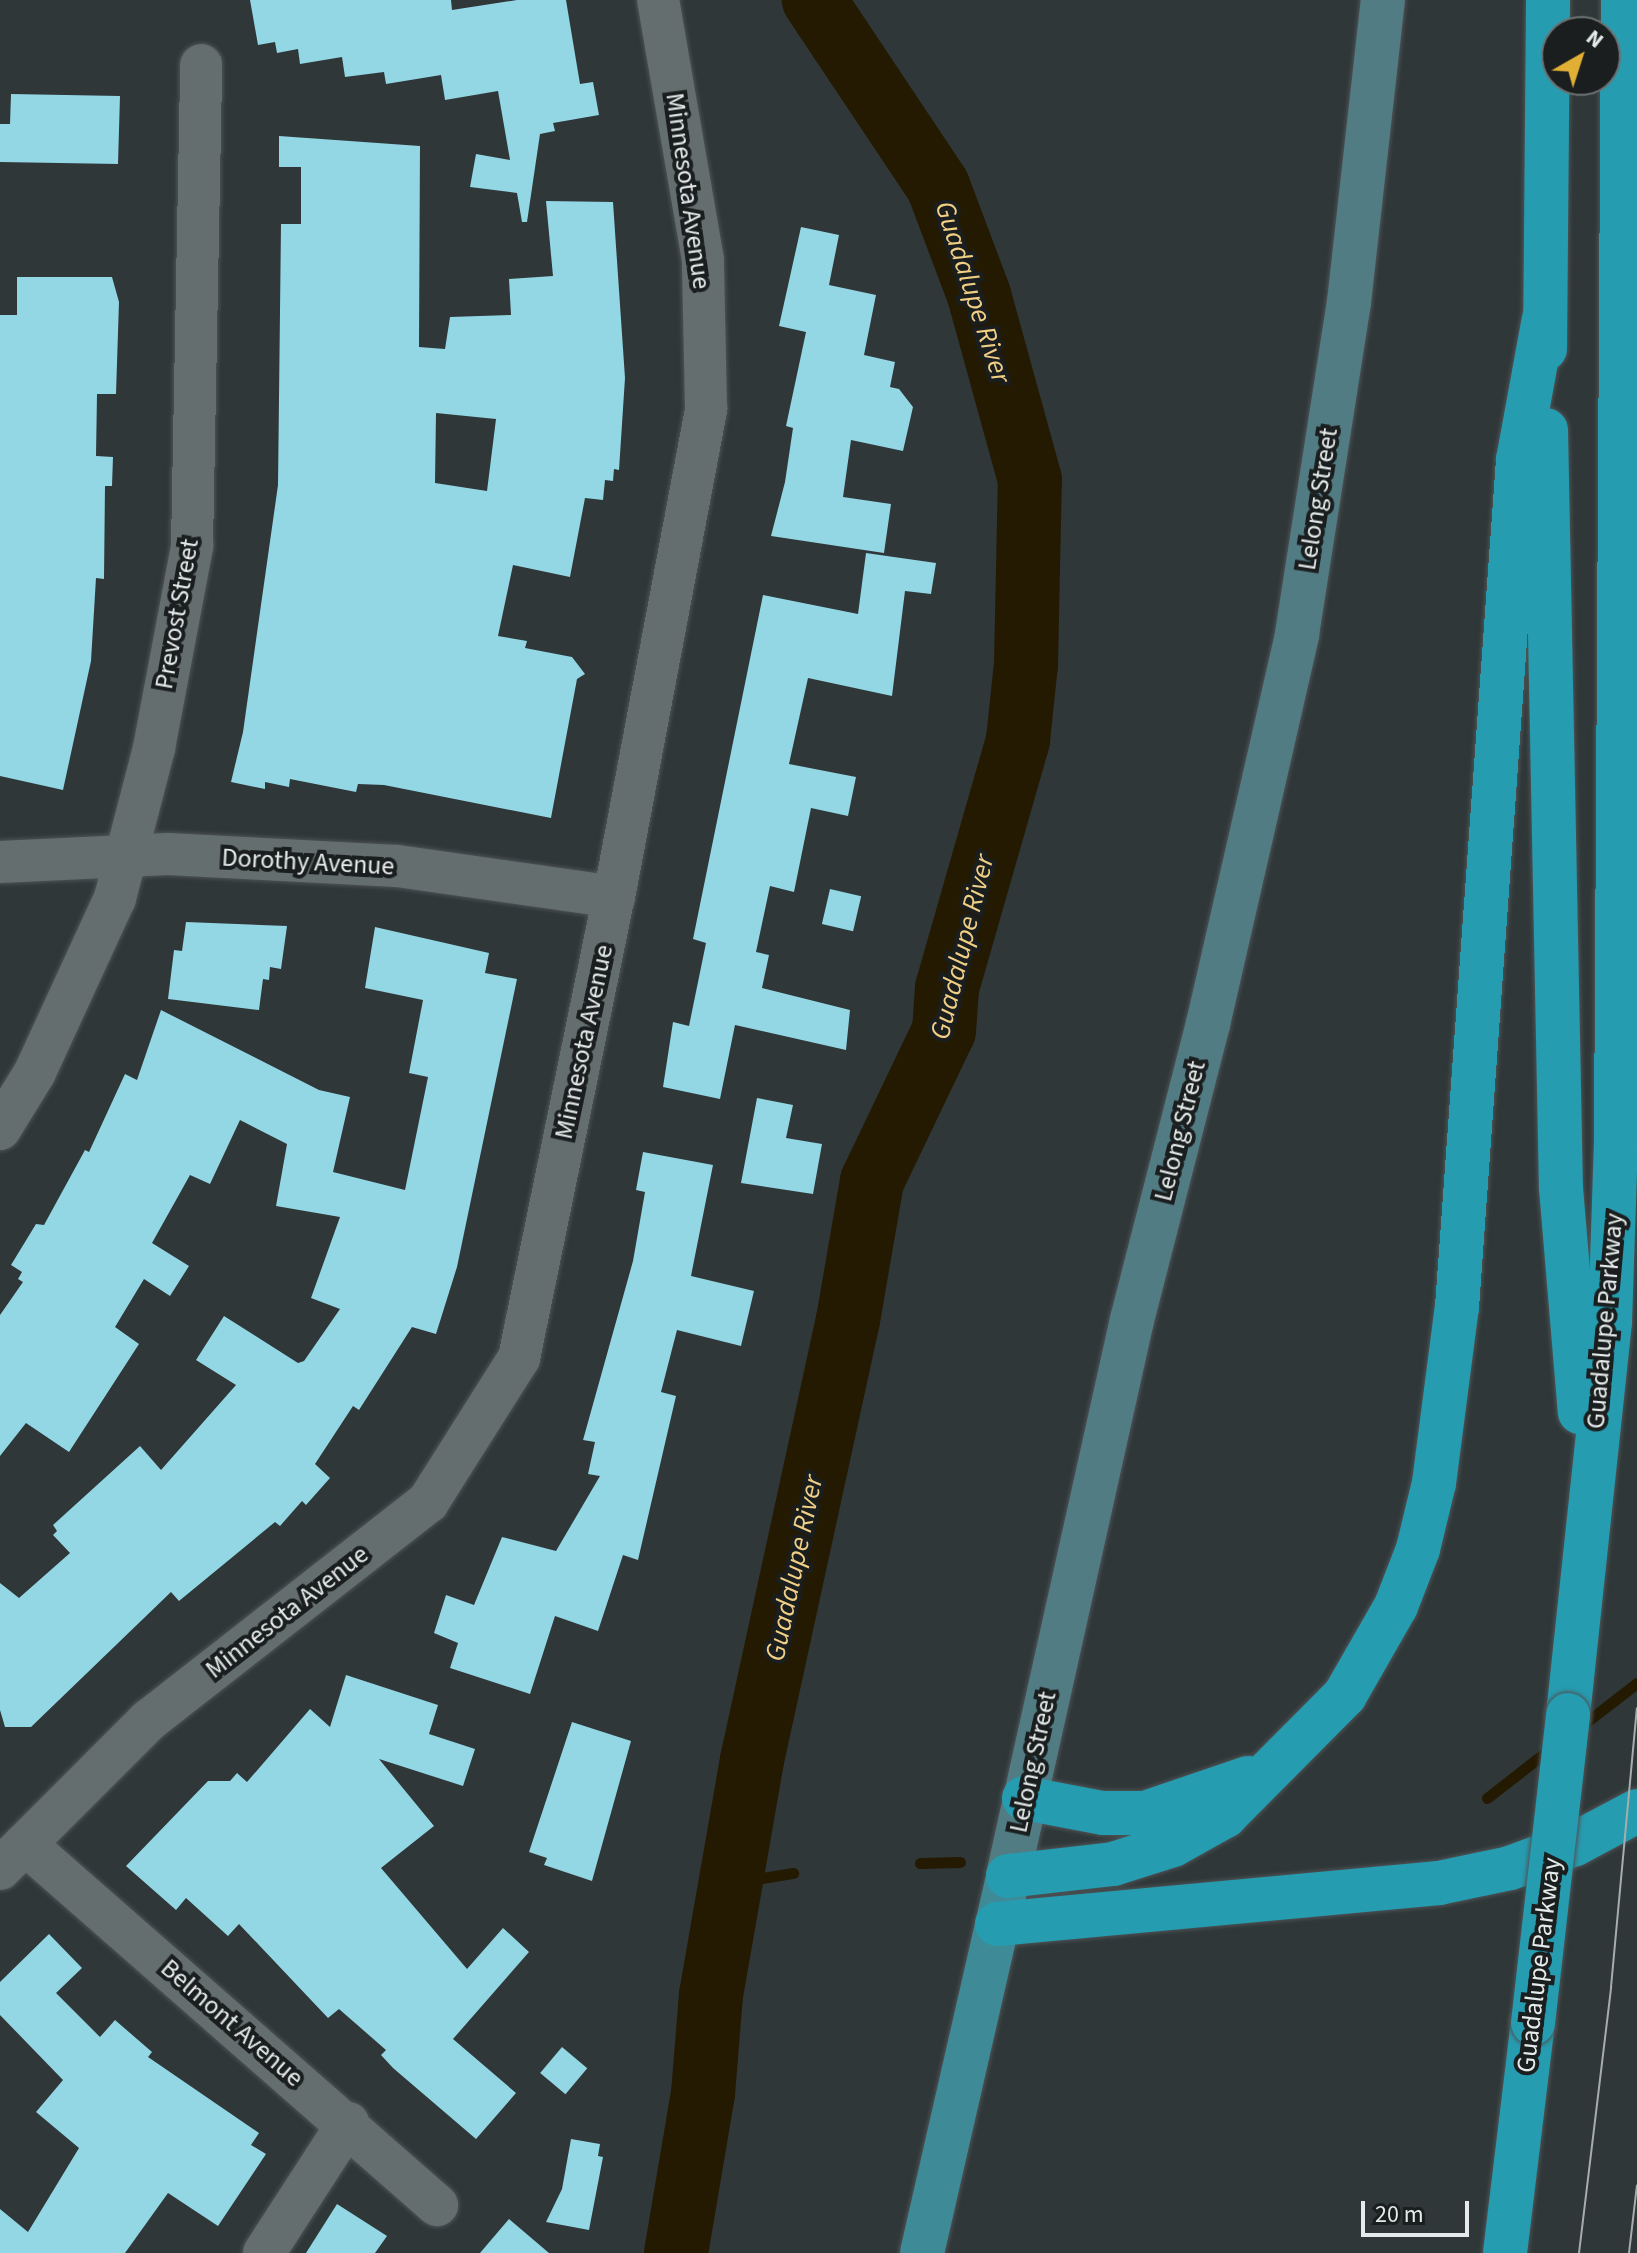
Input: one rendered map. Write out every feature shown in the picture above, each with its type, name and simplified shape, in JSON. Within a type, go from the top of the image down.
[{"type":"highway","points":[[1548,0],[1544,319],[1561,1173],[1587,1503]]},
{"type":"highway","name":"Guadalupe Parkway","points":[[1505,2253],[1568,1715],[1587,1503],[1610,1322],[1617,1122],[1623,0]]},
{"type":"highway","points":[[1008,1876],[1113,1864],[1173,1845],[1225,1816],[1265,1771],[1326,1716],[1373,1653],[1413,1563],[1434,1483],[1469,1172],[1518,460],[1544,319]]},
{"type":"highway","points":[[1024,1798],[1103,1813],[1145,1813],[1265,1771]]},
{"type":"highway","points":[[997,1924],[1439,1883],[1510,1868],[1575,1844],[1637,1811]]},
{"type":"main road","name":"Lelong Street","points":[[922,2253],[1132,1320],[1208,1024],[1297,634],[1349,302],[1383,0]]},
{"type":"street","name":"Minnesota Avenue","points":[[13,1856],[149,1720],[428,1502],[519,1358],[614,897],[706,409],[703,260],[658,0]]},
{"type":"street","name":"Prevost Street","points":[[0,1129],[35,1072],[115,898],[154,748],[192,546],[201,65]]},
{"type":"street","name":"Dorothy Avenue","points":[[0,862],[168,854],[397,866],[614,897]]},
{"type":"street","name":"Belmont Avenue","points":[[13,1856],[348,2123],[437,2205]]},
{"type":"street","points":[[264,2253],[348,2123]]},
{"type":"building","points":[[250,0],[451,0],[452,10],[517,0],[566,0],[580,84],[593,82],[599,115],[553,123],[555,131],[540,134],[527,222],[522,222],[517,193],[470,187],[476,154],[510,160],[498,91],[445,100],[441,75],[386,84],[384,72],[345,77],[342,57],[300,64],[298,49],[277,53],[275,42],[258,45]]},
{"type":"building","points":[[11,94],[120,96],[118,164],[0,162],[0,124],[10,124]]},
{"type":"building","points":[[279,136],[420,146],[419,347],[445,349],[450,317],[511,315],[509,279],[553,276],[546,201],[613,202],[625,378],[619,470],[614,469],[613,481],[605,480],[603,500],[585,498],[570,577],[513,565],[498,636],[527,641],[525,648],[572,657],[585,674],[577,679],[551,818],[384,785],[358,784],[356,792],[290,779],[289,787],[265,782],[265,789],[231,782],[243,732],[278,485],[281,224],[301,224],[301,167],[279,167]],"holes":[[[436,413],[496,419],[487,491],[435,483]]]},
{"type":"building","points":[[801,227],[839,235],[829,285],[876,295],[864,355],[895,362],[890,387],[899,389],[913,407],[903,451],[851,440],[843,497],[891,504],[884,553],[771,536],[785,482],[793,428],[786,426],[806,332],[779,326]]},
{"type":"building","points":[[17,277],[112,277],[119,302],[116,394],[97,394],[96,456],[113,457],[112,486],[105,486],[104,579],[96,578],[91,661],[63,790],[0,776],[0,315],[17,315]]},
{"type":"building","points":[[866,553],[936,563],[931,594],[905,591],[892,696],[808,678],[789,764],[856,777],[848,816],[811,808],[794,892],[770,886],[756,952],[769,955],[762,988],[850,1010],[846,1050],[735,1025],[720,1099],[663,1087],[673,1022],[689,1026],[706,943],[693,939],[763,595],[858,614]]},
{"type":"building","points":[[830,889],[861,896],[853,931],[822,924]]},
{"type":"building","points":[[186,922],[287,926],[281,969],[270,967],[269,980],[263,979],[259,1010],[168,999],[174,950],[182,951]]},
{"type":"building","points":[[375,927],[489,953],[485,973],[517,979],[457,1267],[436,1334],[412,1327],[359,1410],[353,1406],[315,1464],[330,1478],[306,1505],[302,1501],[280,1526],[275,1522],[179,1601],[171,1592],[31,1727],[5,1727],[0,1710],[0,1583],[19,1598],[70,1553],[53,1535],[57,1531],[53,1525],[140,1446],[161,1470],[236,1385],[196,1360],[224,1316],[298,1363],[304,1361],[340,1309],[311,1298],[340,1217],[276,1206],[287,1144],[240,1120],[210,1184],[190,1175],[152,1243],[189,1266],[170,1296],[144,1279],[115,1327],[139,1344],[69,1452],[26,1423],[0,1456],[0,1315],[23,1282],[18,1279],[22,1272],[11,1265],[36,1224],[44,1225],[85,1150],[89,1152],[125,1074],[137,1080],[161,1010],[319,1090],[350,1097],[333,1172],[405,1190],[428,1077],[409,1073],[423,1000],[365,988]]},
{"type":"building","points":[[757,1098],[793,1105],[786,1138],[822,1144],[813,1194],[741,1183]]},
{"type":"building","points":[[643,1152],[713,1165],[691,1276],[754,1291],[741,1346],[677,1330],[661,1392],[676,1396],[638,1560],[623,1555],[598,1631],[555,1616],[530,1694],[450,1668],[458,1643],[434,1633],[446,1595],[474,1605],[502,1537],[556,1551],[600,1476],[588,1474],[595,1442],[583,1440],[633,1261],[645,1192],[636,1190]]},
{"type":"building","points":[[346,1675],[438,1705],[429,1734],[475,1749],[463,1786],[379,1759],[434,1826],[381,1868],[467,1969],[503,1928],[529,1952],[453,2039],[516,2093],[476,2139],[393,2068],[381,2055],[386,2050],[339,2009],[328,2018],[239,1924],[228,1936],[186,1898],[176,1910],[126,1866],[208,1781],[230,1781],[237,1773],[247,1782],[310,1709],[330,1727]]},
{"type":"building","points":[[572,1722],[631,1741],[592,1881],[544,1865],[547,1858],[529,1852]]},
{"type":"building","points":[[49,1934],[82,1968],[56,1993],[100,2037],[115,2020],[152,2052],[148,2057],[259,2133],[251,2145],[266,2154],[218,2226],[168,2193],[125,2253],[0,2253],[0,2209],[28,2232],[79,2148],[36,2112],[63,2080],[0,2015],[0,1982]]},
{"type":"building","points":[[562,2047],[587,2068],[565,2094],[540,2073]]},
{"type":"building","points":[[571,2139],[600,2144],[598,2156],[603,2157],[589,2230],[546,2222],[562,2189]]},
{"type":"building","points":[[337,2204],[387,2236],[375,2253],[306,2253]]},
{"type":"building","points":[[509,2219],[549,2253],[480,2253]]},
{"type":"waterway","name":"Guadalupe River","points":[[676,2253],[703,2094],[711,1995],[752,1760],[848,1320],[872,1181],[944,1031],[947,988],[1018,740],[1026,664],[1030,480],[979,295],[938,186],[814,0]]},
{"type":"waterway","points":[[1580,1727],[1637,1683]]},
{"type":"waterway","points":[[1487,1798],[1550,1749]]},
{"type":"waterway","points":[[920,1863],[960,1862]]},
{"type":"waterway","points":[[731,1883],[793,1873]]},
{"type":"tram line","points":[[1579,2253],[1611,1987],[1637,1708]]},
{"type":"tram line","points":[[1629,2253],[1637,2185]]}]
